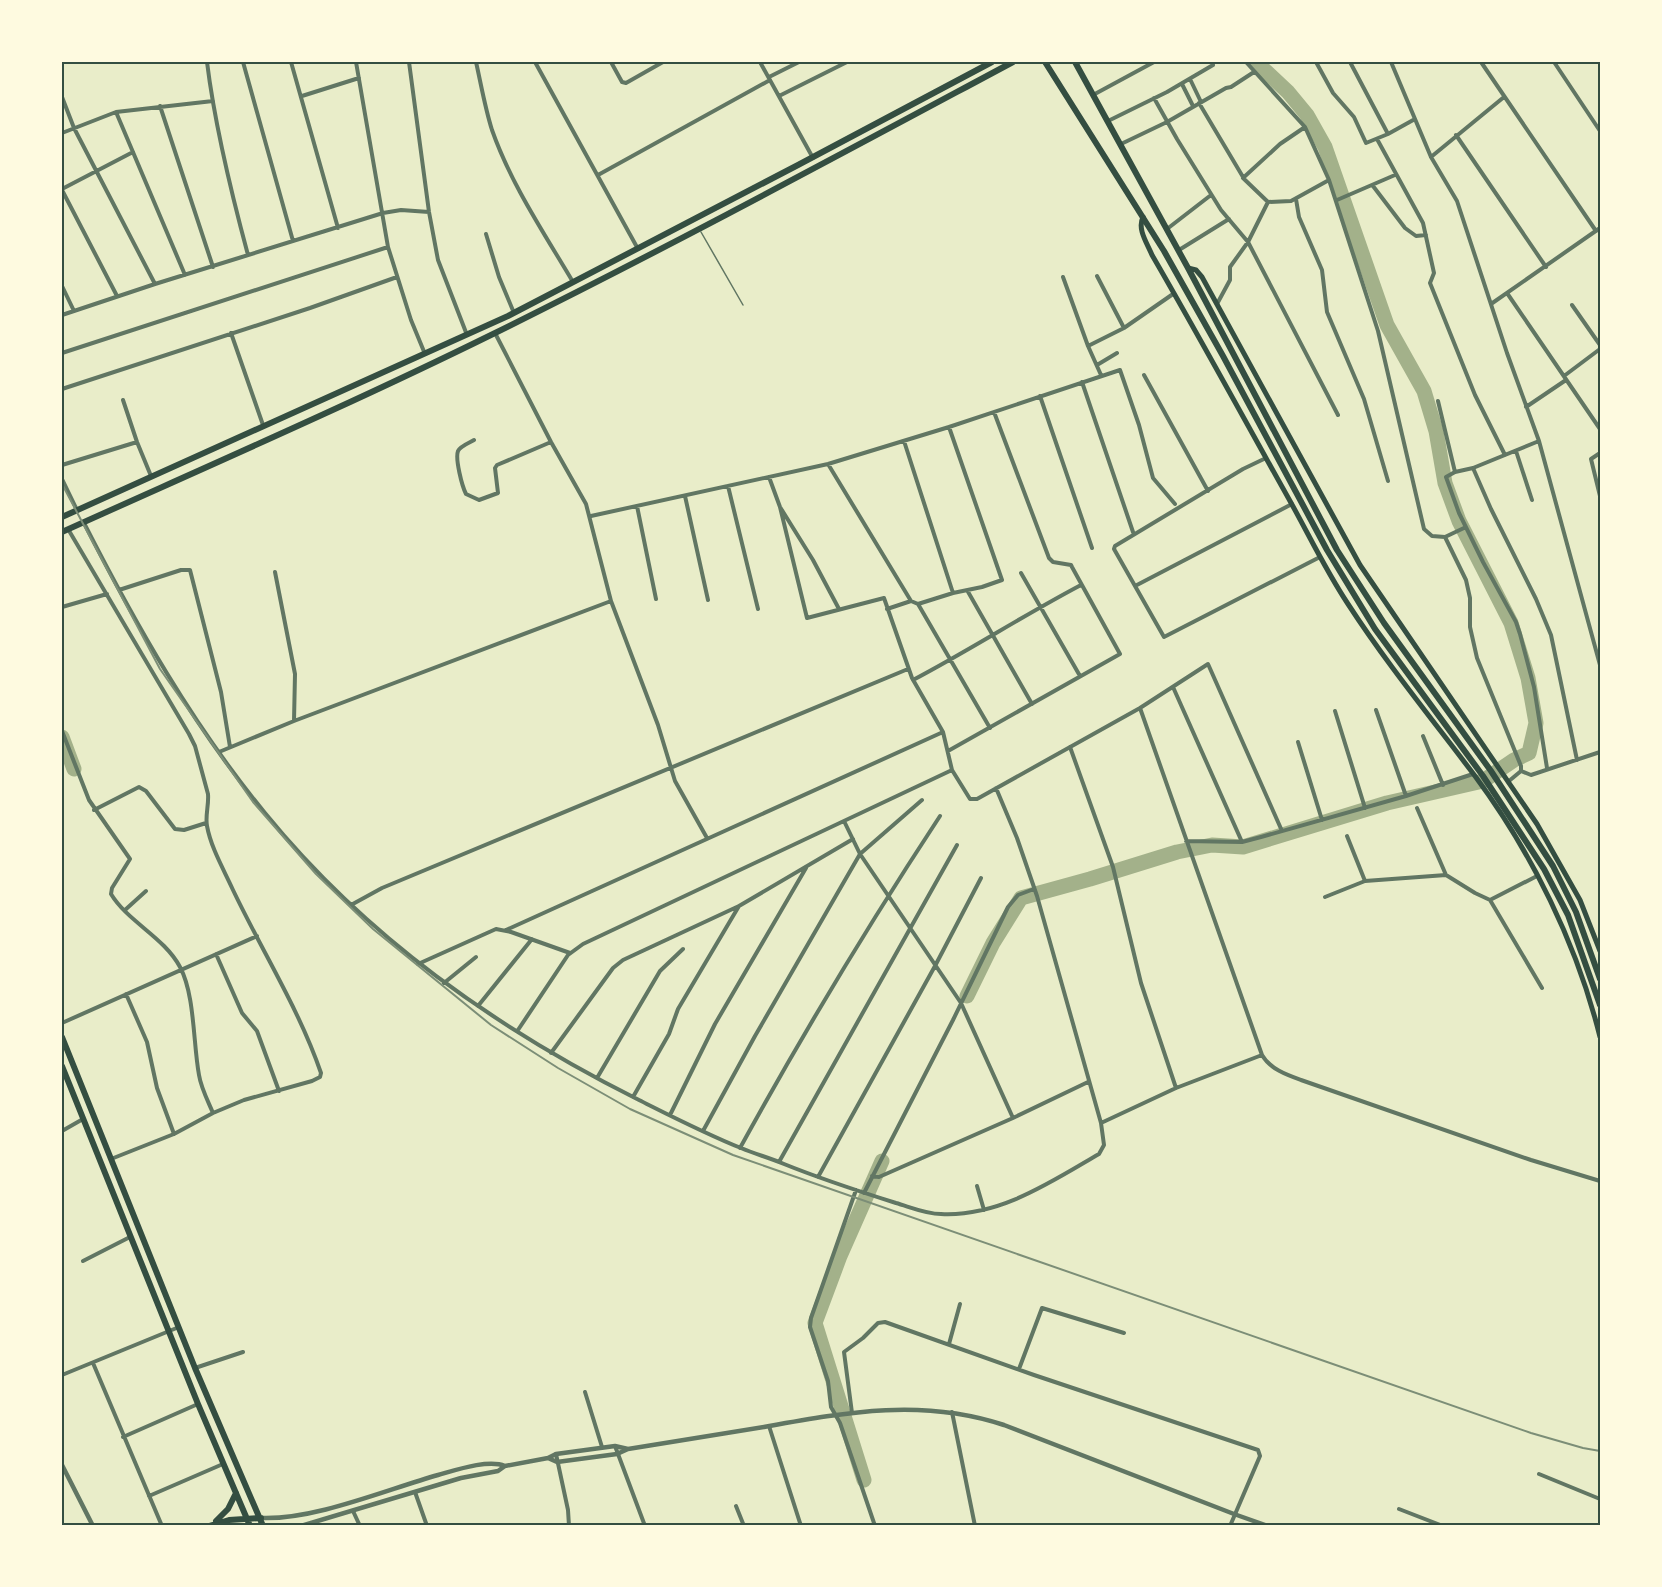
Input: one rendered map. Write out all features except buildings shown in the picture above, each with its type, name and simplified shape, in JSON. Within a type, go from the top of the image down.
[{"type":"main road","points":[[62,517],[318,400],[467,336],[813,158],[992,62]]},
{"type":"main road","points":[[65,531],[325,414],[495,333],[699,229],[1013,62]]},
{"type":"main road","points":[[1045,62],[1143,217],[1223,356],[1374,629],[1483,776],[1485,784],[1537,876],[1579,968],[1588,991],[1600,1037]]},
{"type":"main road","points":[[1075,62],[1179,250],[1326,529],[1379,615],[1491,771],[1542,850],[1576,912],[1600,979]]},
{"type":"main road","points":[[762,184],[767,193]]},
{"type":"main road","points":[[1143,217],[1141,224],[1144,238],[1173,294],[1346,602],[1376,646],[1474,775],[1485,784],[1535,855],[1568,915],[1600,1005]]},
{"type":"main road","points":[[1188,268],[1196,270],[1201,275],[1367,577],[1503,772],[1549,845],[1580,900],[1600,951]]},
{"type":"main road","points":[[318,400],[325,414]]},
{"type":"main road","points":[[1326,529],[1337,523]]},
{"type":"main road","points":[[1535,855],[1549,845]]},
{"type":"main road","points":[[1579,968],[1587,966]]},
{"type":"main road","points":[[62,1037],[195,1368],[263,1526]]},
{"type":"main road","points":[[62,1069],[250,1526]]},
{"type":"main road","points":[[211,1525],[228,1509],[236,1493]]},
{"type":"main road","points":[[211,1525],[247,1518],[261,1518]]},
{"type":"street","points":[[207,62],[228,175],[248,255]]},
{"type":"street","points":[[243,62],[293,241]]},
{"type":"street","points":[[291,62],[338,228]]},
{"type":"street","points":[[356,62],[388,247],[415,332],[425,354]]},
{"type":"street","points":[[410,62],[429,212],[438,260],[467,336]]},
{"type":"street","points":[[476,62],[492,128],[504,158],[528,206],[573,282]]},
{"type":"street","points":[[535,62],[638,249]]},
{"type":"street","points":[[611,62],[622,82],[626,83],[663,62]]},
{"type":"street","points":[[760,62],[813,158]]},
{"type":"street","points":[[598,175],[799,62]]},
{"type":"street","points":[[779,96],[847,62]]},
{"type":"street","points":[[1093,95],[1154,62]]},
{"type":"street","points":[[1108,121],[1182,84],[1213,65],[1212,62]]},
{"type":"street","points":[[1246,62],[1305,128],[1337,200],[1378,331],[1424,529],[1432,536],[1445,537],[1465,527]]},
{"type":"street","points":[[1316,62],[1333,93],[1354,117],[1367,143],[1377,140],[1415,118]]},
{"type":"street","points":[[1350,62],[1388,134]]},
{"type":"street","points":[[1391,62],[1431,157],[1456,201],[1539,441],[1593,630],[1600,665]]},
{"type":"street","points":[[1481,62],[1596,231]]},
{"type":"street","points":[[1554,62],[1600,131]]},
{"type":"street","points":[[1121,144],[1167,122],[1254,72]]},
{"type":"street","points":[[302,96],[359,78]]},
{"type":"street","points":[[1190,79],[1200,102],[1243,178],[1268,202],[1291,201],[1329,180]]},
{"type":"street","points":[[1182,84],[1193,106]]},
{"type":"street","points":[[62,97],[74,128],[155,284]]},
{"type":"street","points":[[1431,157],[1504,97]]},
{"type":"street","points":[[1154,98],[1211,195],[1248,242],[1338,415]]},
{"type":"street","points":[[62,133],[116,112],[213,101]]},
{"type":"street","points":[[160,106],[213,267]]},
{"type":"street","points":[[116,112],[185,275]]},
{"type":"street","points":[[1243,178],[1280,144],[1305,128]]},
{"type":"street","points":[[1456,135],[1546,267]]},
{"type":"street","points":[[1377,140],[1423,223],[1434,274],[1430,280],[1431,286],[1475,395],[1505,455]]},
{"type":"street","points":[[118,296],[62,190],[133,152]]},
{"type":"street","points":[[1337,200],[1395,175]]},
{"type":"street","points":[[1372,186],[1405,228],[1416,236],[1426,235]]},
{"type":"street","points":[[1167,229],[1211,195]]},
{"type":"street","points":[[1296,199],[1299,217],[1322,270],[1327,312],[1364,399],[1388,481]]},
{"type":"street","points":[[1217,305],[1230,280],[1230,267],[1248,242],[1268,202]]},
{"type":"street","points":[[62,315],[383,213],[401,210],[429,212]]},
{"type":"street","points":[[1179,250],[1229,219]]},
{"type":"street","points":[[1491,304],[1600,228]]},
{"type":"street","points":[[486,234],[499,277],[514,313]]},
{"type":"street","points":[[62,353],[388,247]]},
{"type":"street","points":[[1098,276],[1125,328]]},
{"type":"street","points":[[62,389],[310,308],[397,277]]},
{"type":"street","points":[[1063,277],[1101,375]]},
{"type":"street","points":[[62,286],[74,311]]},
{"type":"street","points":[[1507,293],[1600,429]]},
{"type":"street","points":[[1088,346],[1125,328],[1173,294]]},
{"type":"street","points":[[1526,407],[1565,378],[1600,347],[1572,305]]},
{"type":"street","points":[[231,333],[263,425]]},
{"type":"street","points":[[495,333],[591,516],[612,601],[658,725],[671,768],[679,789],[708,837]]},
{"type":"street","points":[[1097,365],[1117,353]]},
{"type":"street","points":[[591,516],[828,464],[1122,370],[1153,477],[1176,504]]},
{"type":"street","points":[[1144,375],[1208,491]]},
{"type":"street","points":[[1082,382],[1133,532]]},
{"type":"street","points":[[1040,396],[1092,548]]},
{"type":"street","points":[[123,399],[151,476]]},
{"type":"street","points":[[1438,401],[1455,472]]},
{"type":"street","points":[[948,751],[1120,653],[1071,565],[1053,562],[1048,558],[994,412]]},
{"type":"street","points":[[918,604],[953,592],[982,587],[1002,580],[949,427]]},
{"type":"street","points":[[474,440],[460,447],[458,453],[462,486],[466,494],[479,500],[498,493],[495,468],[497,465],[551,442]]},
{"type":"street","points":[[903,441],[953,592]]},
{"type":"street","points":[[1539,441],[1446,477],[1465,527],[1516,622],[1534,687],[1547,768]]},
{"type":"street","points":[[62,465],[137,442]]},
{"type":"street","points":[[1516,451],[1532,500]]},
{"type":"street","points":[[1600,453],[1591,459],[1600,496]]},
{"type":"street","points":[[1266,458],[1243,469],[1114,546],[1135,586],[1164,637],[1320,557]]},
{"type":"street","points":[[828,464],[911,601],[918,604],[990,728]]},
{"type":"street","points":[[1473,468],[1551,635],[1577,760]]},
{"type":"street","points":[[770,477],[780,507],[807,618],[884,598],[908,669],[943,732],[952,770],[970,798],[977,799],[1140,708],[1208,664],[1282,831]]},
{"type":"street","points":[[62,479],[77,510]]},
{"type":"street","points":[[728,486],[758,609]]},
{"type":"street","points":[[685,496],[708,600]]},
{"type":"street","points":[[1135,586],[1292,504]]},
{"type":"street","points":[[637,506],[656,599]]},
{"type":"street","points":[[780,507],[813,560],[839,609]]},
{"type":"street","points":[[84,522],[163,670],[265,814],[351,905],[418,964],[551,1053],[703,1131],[818,1178],[939,1214],[998,1207],[1099,1154],[1104,1144],[1101,1123],[1037,896],[1017,838],[996,788]]},
{"type":"street","points":[[65,531],[107,594],[195,746],[209,802],[206,823],[219,859],[297,1016],[321,1071],[320,1077],[244,1100],[213,1113],[174,1134],[111,1160]]},
{"type":"street","points":[[1445,537],[1466,580],[1470,598],[1470,627],[1478,658],[1521,769],[1531,775],[1600,752]]},
{"type":"street","points":[[119,590],[184,569],[191,572],[221,692],[230,747]]},
{"type":"street","points":[[275,572],[295,674],[294,721]]},
{"type":"street","points":[[1021,573],[1080,676]]},
{"type":"street","points":[[913,680],[1081,585]]},
{"type":"street","points":[[967,590],[1032,704]]},
{"type":"street","points":[[62,608],[107,594]]},
{"type":"street","points":[[219,752],[294,721],[612,601]]},
{"type":"street","points":[[887,609],[911,601]]},
{"type":"street","points":[[351,905],[382,888],[908,669]]},
{"type":"street","points":[[1173,687],[1242,842]]},
{"type":"street","points":[[1140,708],[1262,1055],[1268,1063],[1301,1080],[1531,1160],[1600,1181]]},
{"type":"street","points":[[1376,710],[1406,796]]},
{"type":"street","points":[[1335,711],[1365,807]]},
{"type":"street","points":[[62,731],[94,810],[130,859],[111,892],[112,897],[149,932],[182,969],[193,1019],[199,1076],[213,1113]]},
{"type":"street","points":[[506,930],[943,732]]},
{"type":"street","points":[[1423,736],[1443,784]]},
{"type":"street","points":[[1298,742],[1322,820]]},
{"type":"street","points":[[1070,747],[1113,867],[1141,983],[1176,1088]]},
{"type":"street","points":[[1509,781],[1521,769]]},
{"type":"street","points":[[518,1030],[570,953],[952,770]]},
{"type":"street","points":[[1186,844],[1242,842],[1474,775]]},
{"type":"street","points":[[94,810],[139,786],[147,790],[175,829],[184,830],[206,823]]},
{"type":"street","points":[[703,1131],[860,854],[922,800]]},
{"type":"street","points":[[1417,808],[1446,875],[1474,893],[1490,900],[1542,988]]},
{"type":"street","points":[[740,1148],[779,1077],[888,895],[940,816]]},
{"type":"street","points":[[844,821],[860,854],[962,1005],[1013,1118]]},
{"type":"street","points":[[1347,836],[1365,881]]},
{"type":"street","points":[[551,1053],[618,964],[629,956],[739,906],[853,839]]},
{"type":"street","points":[[779,1162],[957,845]]},
{"type":"street","points":[[670,1115],[715,1024],[806,867]]},
{"type":"street","points":[[1325,897],[1365,881],[1446,875]]},
{"type":"street","points":[[1490,900],[1537,876]]},
{"type":"street","points":[[818,1178],[981,878]]},
{"type":"street","points":[[864,1193],[962,1005],[1008,907],[1018,895],[1034,889]]},
{"type":"street","points":[[125,910],[146,891]]},
{"type":"street","points":[[633,1097],[669,1034],[678,1009],[739,906]]},
{"type":"street","points":[[418,964],[492,930],[506,930],[570,953]]},
{"type":"street","points":[[62,1023],[257,936]]},
{"type":"street","points":[[478,1006],[532,939]]},
{"type":"street","points":[[597,1078],[660,971],[683,949]]},
{"type":"street","points":[[216,954],[242,1013],[257,1031],[279,1091]]},
{"type":"street","points":[[444,983],[476,957]]},
{"type":"street","points":[[126,994],[147,1042],[157,1088],[174,1134]]},
{"type":"street","points":[[1101,1123],[1176,1088],[1262,1055]]},
{"type":"street","points":[[874,1176],[1013,1118],[1088,1082]]},
{"type":"street","points":[[62,1131],[84,1119]]},
{"type":"street","points":[[977,1186],[984,1210]]},
{"type":"street","points":[[856,1190],[810,1322],[836,1414],[875,1526]]},
{"type":"street","points":[[83,1261],[130,1237]]},
{"type":"street","points":[[949,1345],[960,1304]]},
{"type":"street","points":[[1019,1369],[1042,1308],[1124,1333]]},
{"type":"street","points":[[850,1413],[844,1353],[878,1323],[885,1322],[1258,1450],[1260,1456],[1230,1526]]},
{"type":"street","points":[[62,1375],[179,1327]]},
{"type":"street","points":[[195,1368],[243,1352]]},
{"type":"street","points":[[93,1363],[162,1526]]},
{"type":"street","points":[[585,1392],[602,1447]]},
{"type":"street","points":[[123,1437],[198,1404]]},
{"type":"street","points":[[548,1458],[557,1462],[617,1454],[628,1449],[836,1414],[902,1409],[952,1411],[976,1415],[1008,1426],[1268,1526]]},
{"type":"street","points":[[952,1411],[975,1526]]},
{"type":"street","points":[[769,1426],[801,1526]]},
{"type":"street","points":[[615,1446],[645,1526]]},
{"type":"street","points":[[301,1526],[461,1478],[498,1471],[505,1466],[548,1458],[556,1454],[602,1447],[615,1446],[628,1449]]},
{"type":"street","points":[[556,1454],[568,1510],[569,1526]]},
{"type":"street","points":[[261,1518],[279,1518],[312,1512],[459,1469],[497,1462],[505,1466]]},
{"type":"street","points":[[149,1496],[223,1464]]},
{"type":"street","points":[[62,1465],[93,1526]]},
{"type":"street","points":[[1539,1474],[1600,1499]]},
{"type":"street","points":[[415,1492],[427,1526]]},
{"type":"street","points":[[736,1506],[744,1526]]},
{"type":"street","points":[[1400,1509],[1443,1526]]},
{"type":"street","points":[[353,1511],[360,1526]]},
{"type":"lane","points":[[699,229],[743,305]]},
{"type":"waterway","points":[[967,996],[993,943],[1021,898],[1177,852],[1212,845],[1243,847],[1387,803],[1483,781],[1514,760],[1529,753],[1536,723],[1528,678],[1511,623],[1459,521],[1445,483],[1436,431],[1424,391],[1387,325],[1325,147],[1307,115],[1288,92],[1256,62]]},
{"type":"waterway","points":[[62,737],[74,769]]},
{"type":"waterway","points":[[864,1480],[815,1323],[840,1256],[882,1161]]},
{"type":"railway","points":[[62,484],[160,669],[253,802],[316,874],[373,929],[491,1025],[558,1068],[630,1109],[733,1155],[1531,1433],[1600,1451]]}]
